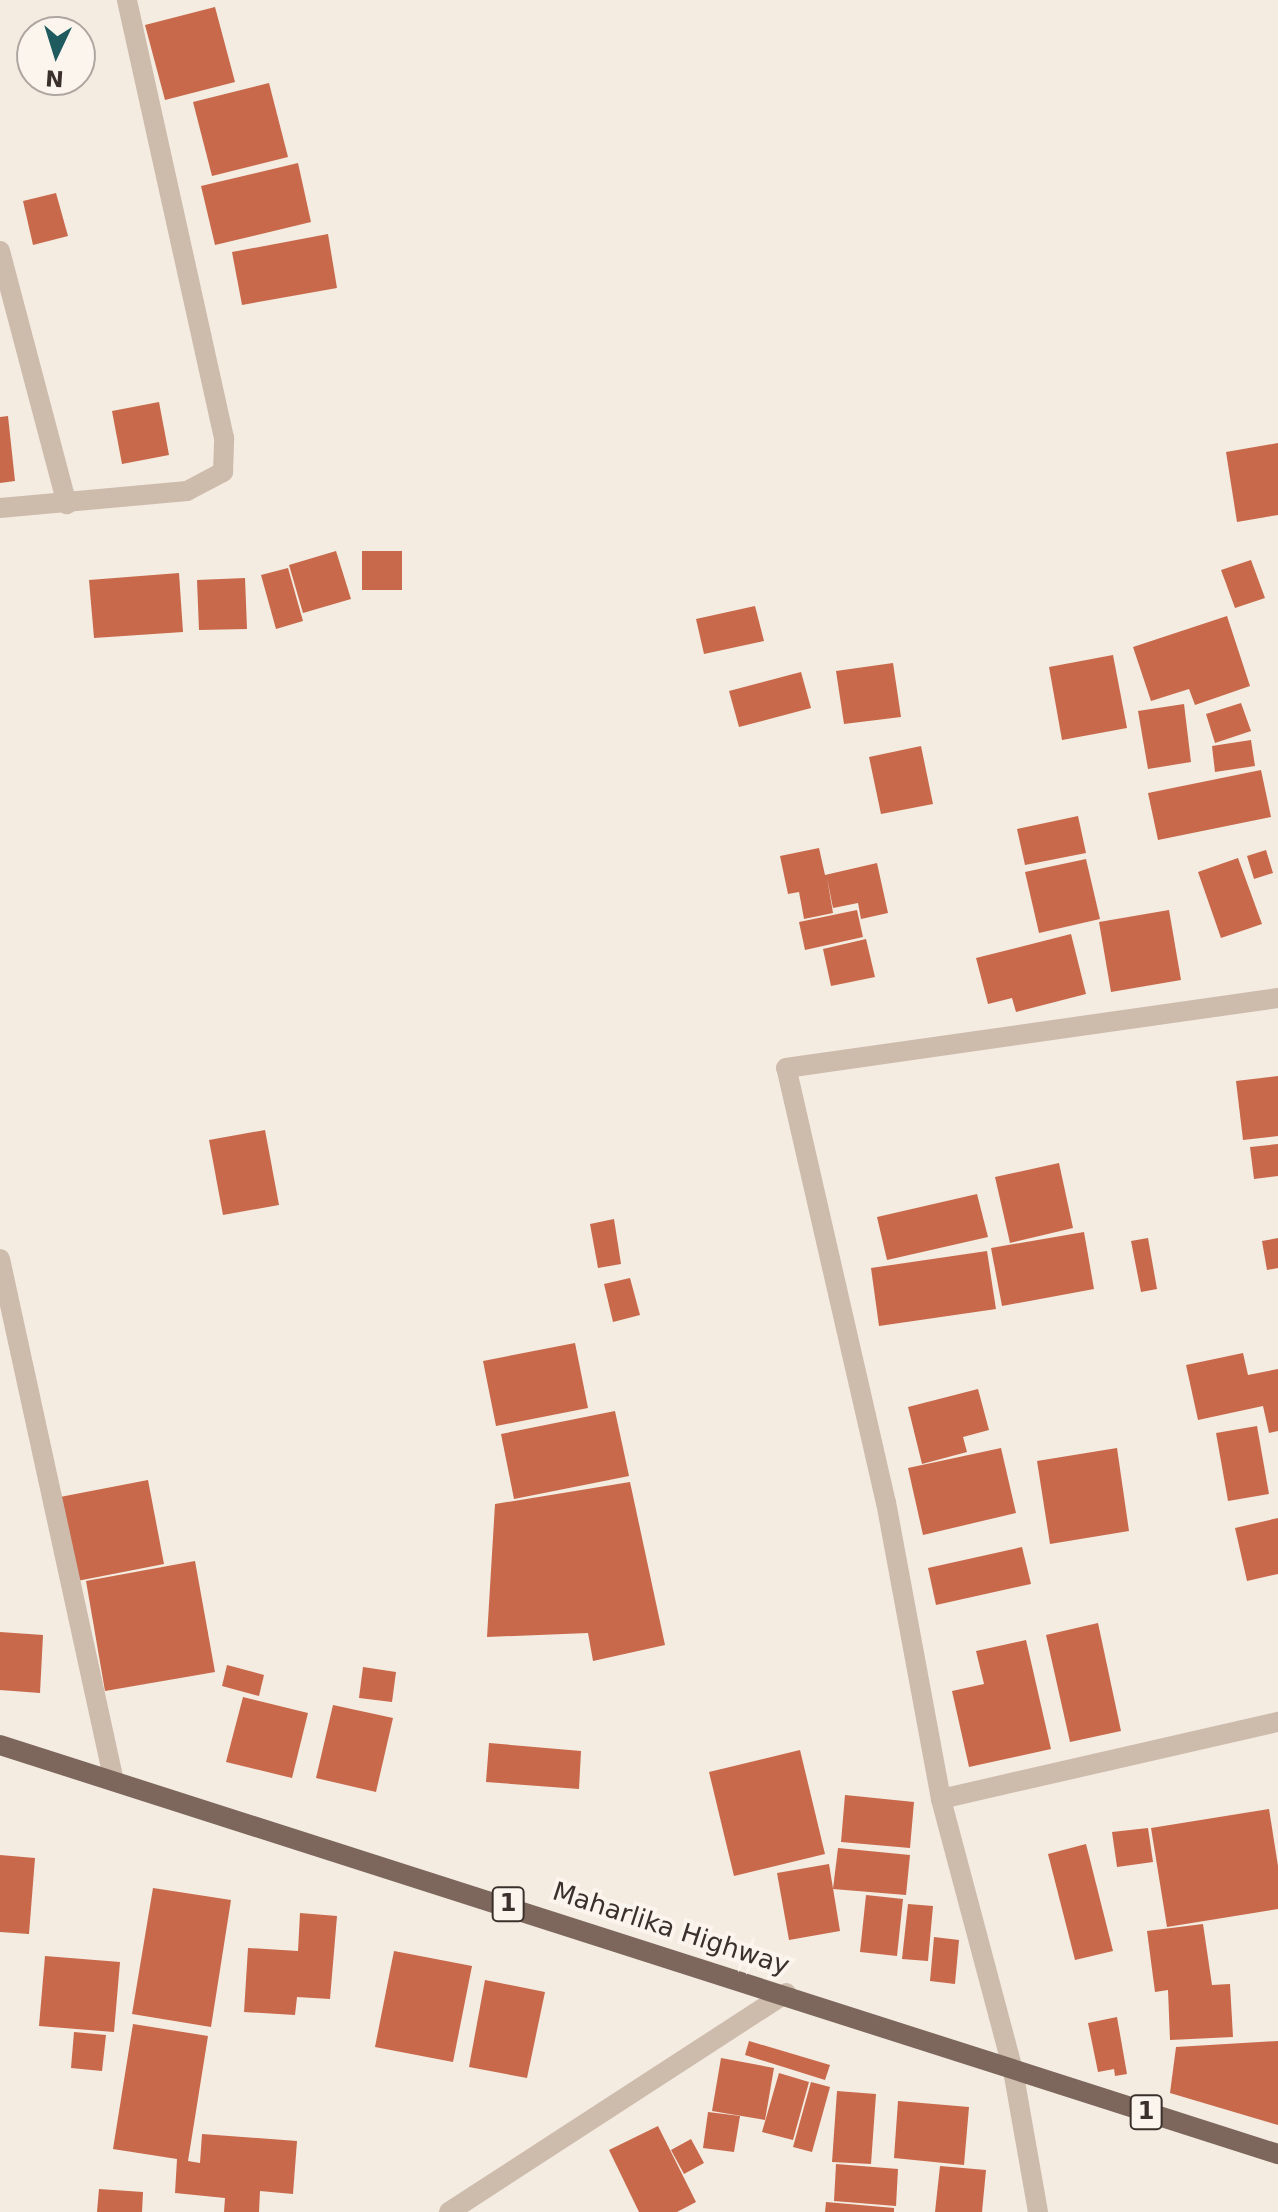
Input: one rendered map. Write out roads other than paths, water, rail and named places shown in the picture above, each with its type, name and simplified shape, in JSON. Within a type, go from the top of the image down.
[{"type":"main road","name":"Maharlika Highway","points":[[0,1745],[113,1777],[1278,2154]]},
{"type":"street","points":[[0,508],[187,491],[216,479],[225,462],[224,438],[127,0]]},
{"type":"street","points":[[0,251],[67,504]]},
{"type":"street","points":[[1038,2212],[1013,2070],[941,1799],[886,1503],[786,1068],[1278,998]]},
{"type":"street","points":[[0,1259],[113,1777]]},
{"type":"street","points":[[941,1799],[1278,1722]]},
{"type":"street","points":[[449,2212],[786,1993]]}]
